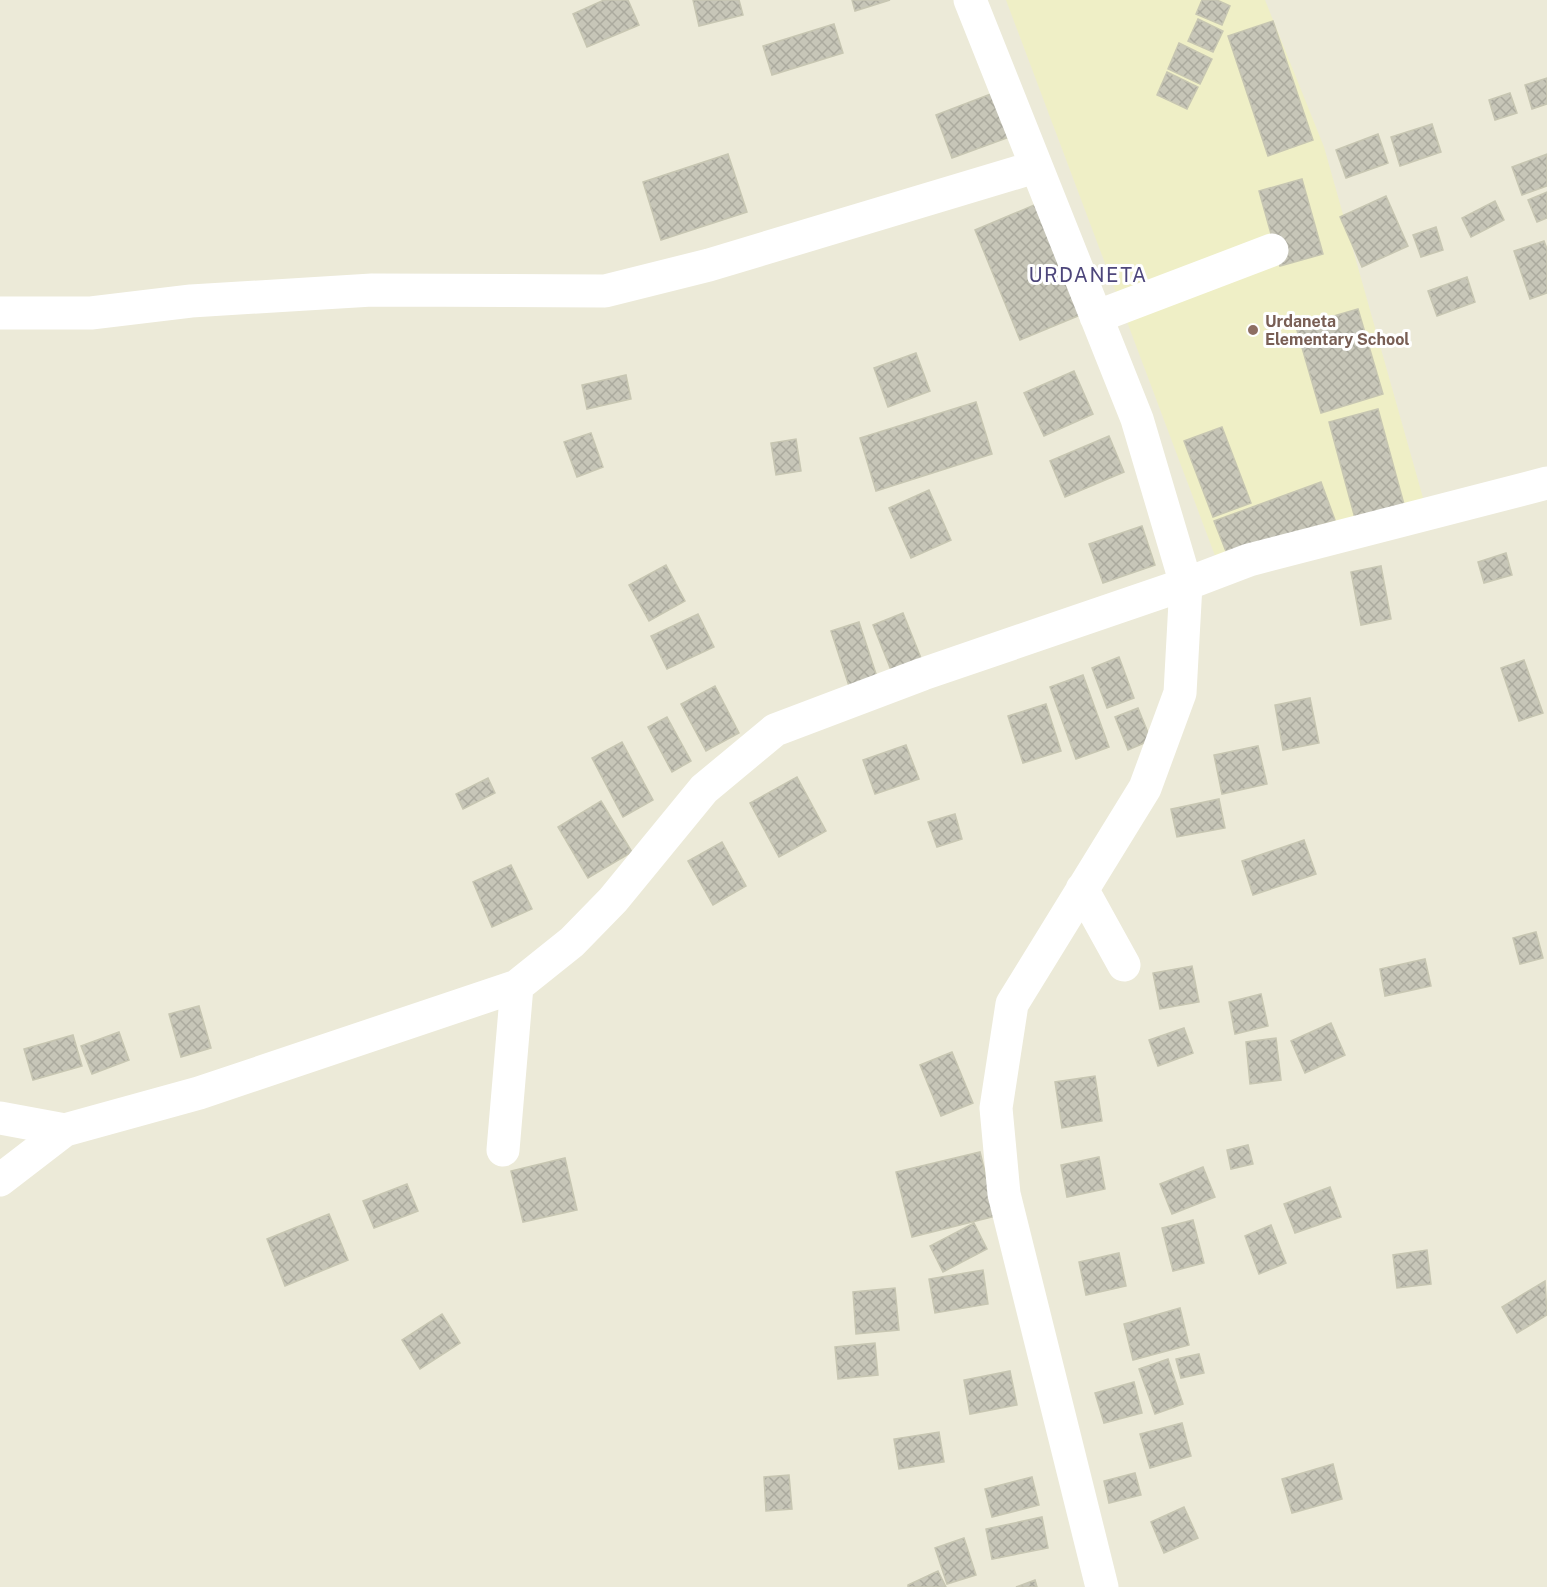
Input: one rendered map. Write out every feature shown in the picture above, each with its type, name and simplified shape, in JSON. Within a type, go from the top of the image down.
[{"type":"street","points":[[970,0],[1137,419],[1186,584],[1180,693],[1145,788],[1012,1004],[996,1108],[1004,1194],[1102,1587]]},
{"type":"street","points":[[0,312],[92,314],[191,301],[372,290],[605,291],[709,265],[1035,167]]},
{"type":"street","points":[[1096,317],[1272,250]]},
{"type":"street","points":[[0,1180],[64,1130],[199,1093],[517,986],[572,942],[613,900],[704,789],[775,730],[923,674],[1186,584],[1249,560],[1547,483]]},
{"type":"street","points":[[1082,890],[1124,965]]},
{"type":"street","points":[[503,1150],[517,986]]},
{"type":"street","points":[[0,1118],[64,1130]]},
{"type":"shaded area","name":"Urdaneta Elementary School","points":[[1006,0],[1265,0],[1324,147],[1427,512],[1217,561]]},
{"type":"building","points":[[604,0],[628,0],[639,25],[587,47],[573,14]]},
{"type":"building","points":[[693,0],[739,0],[743,15],[699,26]]},
{"type":"building","points":[[852,0],[890,0],[855,11]]},
{"type":"building","points":[[1202,0],[1217,0],[1230,6],[1222,25],[1196,14]]},
{"type":"building","points":[[1198,19],[1223,31],[1213,52],[1188,41]]},
{"type":"building","points":[[1273,21],[1313,140],[1268,156],[1228,36]]},
{"type":"building","points":[[834,24],[843,53],[772,75],[763,46]]},
{"type":"building","points":[[1179,43],[1212,59],[1200,84],[1168,69]]},
{"type":"building","points":[[1167,72],[1198,87],[1187,109],[1157,95]]},
{"type":"building","points":[[1547,78],[1547,104],[1532,109],[1525,85]]},
{"type":"building","points":[[996,92],[1012,136],[952,158],[936,115]]},
{"type":"building","points":[[1510,93],[1517,113],[1495,120],[1489,100]]},
{"type":"building","points":[[1432,124],[1441,152],[1400,166],[1391,137]]},
{"type":"building","points":[[1378,134],[1388,163],[1346,178],[1336,150]]},
{"type":"building","points":[[728,154],[747,212],[661,240],[643,182]]},
{"type":"building","points":[[1547,154],[1547,186],[1522,195],[1512,167]]},
{"type":"building","points":[[1302,179],[1323,254],[1280,266],[1259,191]]},
{"type":"building","points":[[1547,192],[1547,218],[1537,222],[1528,200]]},
{"type":"building","points":[[1386,196],[1408,246],[1362,267],[1340,217]]},
{"type":"building","points":[[1495,201],[1504,220],[1471,237],[1462,218]]},
{"type":"building","points":[[1039,203],[1085,313],[1020,340],[975,230]]},
{"type":"building","points":[[1436,227],[1443,250],[1421,257],[1413,235]]},
{"type":"building","points":[[1544,241],[1547,249],[1547,293],[1530,299],[1514,251]]},
{"type":"building","points":[[1467,277],[1475,302],[1437,316],[1428,291]]},
{"type":"building","points":[[1358,309],[1383,394],[1321,413],[1296,327]]},
{"type":"building","points":[[916,353],[930,391],[888,407],[874,368]]},
{"type":"building","points":[[1074,371],[1093,414],[1044,436],[1024,393]]},
{"type":"building","points":[[626,375],[631,399],[587,409],[582,385]]},
{"type":"building","points":[[976,402],[992,454],[876,491],[860,438]]},
{"type":"building","points":[[1378,409],[1405,508],[1356,522],[1329,422]]},
{"type":"building","points":[[1222,427],[1251,503],[1213,517],[1184,441]]},
{"type":"building","points":[[591,433],[603,467],[577,477],[564,442]]},
{"type":"building","points":[[1109,436],[1124,472],[1065,497],[1050,461]]},
{"type":"building","points":[[796,439],[801,471],[776,475],[771,443]]},
{"type":"building","points":[[1321,482],[1335,520],[1229,559],[1214,521]]},
{"type":"building","points":[[929,490],[951,540],[911,558],[889,508]]},
{"type":"building","points":[[1142,526],[1155,565],[1103,583],[1089,544]]},
{"type":"building","points":[[1506,553],[1512,575],[1484,583],[1478,562]]},
{"type":"building","points":[[666,565],[685,601],[649,621],[629,585]]},
{"type":"building","points":[[1381,566],[1391,619],[1361,625],[1351,572]]},
{"type":"building","points":[[903,613],[921,658],[891,670],[873,625]]},
{"type":"building","points":[[698,614],[714,647],[667,669],[651,636]]},
{"type":"building","points":[[859,622],[878,680],[850,689],[831,631]]},
{"type":"building","points":[[1119,657],[1134,698],[1107,708],[1092,668]]},
{"type":"building","points":[[1524,660],[1543,713],[1519,721],[1501,668]]},
{"type":"building","points":[[1083,675],[1109,747],[1076,759],[1050,687]]},
{"type":"building","points":[[715,686],[739,733],[706,751],[681,704]]},
{"type":"building","points":[[1310,698],[1319,743],[1283,750],[1275,705]]},
{"type":"building","points":[[1046,704],[1061,751],[1023,763],[1008,716]]},
{"type":"building","points":[[1138,708],[1151,740],[1128,750],[1115,717]]},
{"type":"building","points":[[667,717],[691,761],[672,772],[648,727]]},
{"type":"building","points":[[622,742],[653,800],[623,817],[592,758]]},
{"type":"building","points":[[906,745],[919,779],[875,794],[863,760]]},
{"type":"building","points":[[1258,746],[1267,784],[1222,794],[1214,755]]},
{"type":"building","points":[[797,777],[826,831],[779,857],[750,803]]},
{"type":"building","points":[[488,778],[495,793],[463,809],[456,794]]},
{"type":"building","points":[[1219,799],[1225,828],[1177,837],[1171,809]]},
{"type":"building","points":[[601,801],[632,852],[588,878],[558,827]]},
{"type":"building","points":[[955,814],[962,839],[937,847],[928,822]]},
{"type":"building","points":[[1304,840],[1316,874],[1253,895],[1242,861]]},
{"type":"building","points":[[722,842],[746,886],[713,905],[688,861]]},
{"type":"building","points":[[511,865],[532,909],[492,927],[473,882]]},
{"type":"building","points":[[1536,932],[1543,958],[1520,964],[1513,938]]},
{"type":"building","points":[[1425,959],[1431,986],[1385,996],[1380,969]]},
{"type":"building","points":[[1192,966],[1199,1002],[1160,1009],[1153,973]]},
{"type":"building","points":[[1261,994],[1268,1026],[1235,1034],[1229,1002]]},
{"type":"building","points":[[199,1006],[211,1048],[181,1057],[169,1014]]},
{"type":"building","points":[[1331,1023],[1345,1055],[1305,1073],[1291,1041]]},
{"type":"building","points":[[1184,1028],[1193,1053],[1158,1066],[1149,1040]]},
{"type":"building","points":[[119,1032],[129,1060],[92,1074],[81,1046]]},
{"type":"building","points":[[73,1035],[82,1066],[33,1080],[24,1049]]},
{"type":"building","points":[[1276,1038],[1281,1080],[1250,1084],[1246,1042]]},
{"type":"building","points":[[952,1052],[973,1103],[941,1116],[920,1065]]},
{"type":"building","points":[[1095,1076],[1102,1121],[1062,1128],[1055,1082]]},
{"type":"building","points":[[1248,1145],[1253,1164],[1231,1169],[1227,1150]]},
{"type":"building","points":[[980,1152],[996,1216],[912,1237],[896,1172]]},
{"type":"building","points":[[1099,1157],[1105,1189],[1067,1197],[1061,1165]]},
{"type":"building","points":[[565,1158],[577,1210],[523,1222],[511,1171]]},
{"type":"building","points":[[1203,1167],[1215,1197],[1172,1214],[1160,1184]]},
{"type":"building","points":[[407,1184],[418,1211],[374,1228],[363,1201]]},
{"type":"building","points":[[1330,1187],[1341,1217],[1295,1233],[1284,1204]]},
{"type":"building","points":[[329,1214],[348,1260],[285,1286],[267,1239]]},
{"type":"building","points":[[1193,1220],[1204,1263],[1173,1271],[1162,1228]]},
{"type":"building","points":[[974,1223],[987,1249],[943,1272],[930,1246]]},
{"type":"building","points":[[1271,1225],[1286,1263],[1259,1274],[1245,1236]]},
{"type":"building","points":[[1427,1250],[1431,1284],[1397,1288],[1393,1255]]},
{"type":"building","points":[[1119,1253],[1126,1286],[1086,1295],[1079,1262]]},
{"type":"building","points":[[983,1270],[988,1304],[935,1313],[929,1279]]},
{"type":"building","points":[[1545,1281],[1547,1315],[1517,1333],[1502,1307]]},
{"type":"building","points":[[895,1288],[899,1330],[856,1334],[853,1292]]},
{"type":"building","points":[[1180,1308],[1189,1345],[1133,1360],[1124,1324]]},
{"type":"building","points":[[442,1314],[460,1343],[420,1369],[402,1340]]},
{"type":"building","points":[[875,1343],[878,1375],[838,1379],[835,1347]]},
{"type":"building","points":[[1199,1354],[1204,1373],[1181,1378],[1176,1359]]},
{"type":"building","points":[[1168,1359],[1183,1404],[1155,1414],[1139,1369]]},
{"type":"building","points":[[1010,1371],[1017,1405],[970,1414],[964,1380]]},
{"type":"building","points":[[1134,1382],[1142,1413],[1104,1423],[1095,1393]]},
{"type":"building","points":[[1182,1423],[1191,1456],[1150,1468],[1140,1434]]},
{"type":"building","points":[[939,1432],[944,1462],[899,1469],[894,1439]]},
{"type":"building","points":[[1333,1464],[1342,1499],[1292,1513],[1282,1479]]},
{"type":"building","points":[[1135,1473],[1141,1495],[1109,1503],[1104,1481]]},
{"type":"building","points":[[789,1475],[792,1509],[766,1511],[764,1477]]},
{"type":"building","points":[[1032,1477],[1039,1505],[992,1517],[985,1489]]},
{"type":"building","points":[[1184,1507],[1198,1538],[1164,1553],[1151,1522]]},
{"type":"building","points":[[1042,1517],[1048,1548],[992,1559],[986,1529]]},
{"type":"building","points":[[964,1538],[976,1575],[947,1584],[935,1548]]},
{"type":"building","points":[[938,1571],[946,1587],[908,1587],[908,1585]]},
{"type":"building","points":[[1035,1580],[1037,1587],[1016,1587]]},
{"type":"place","name":"Urdaneta Elementary School","points":[[1253,330]]},
{"type":"district","name":"URDANETA","points":[[1088,275]]}]
